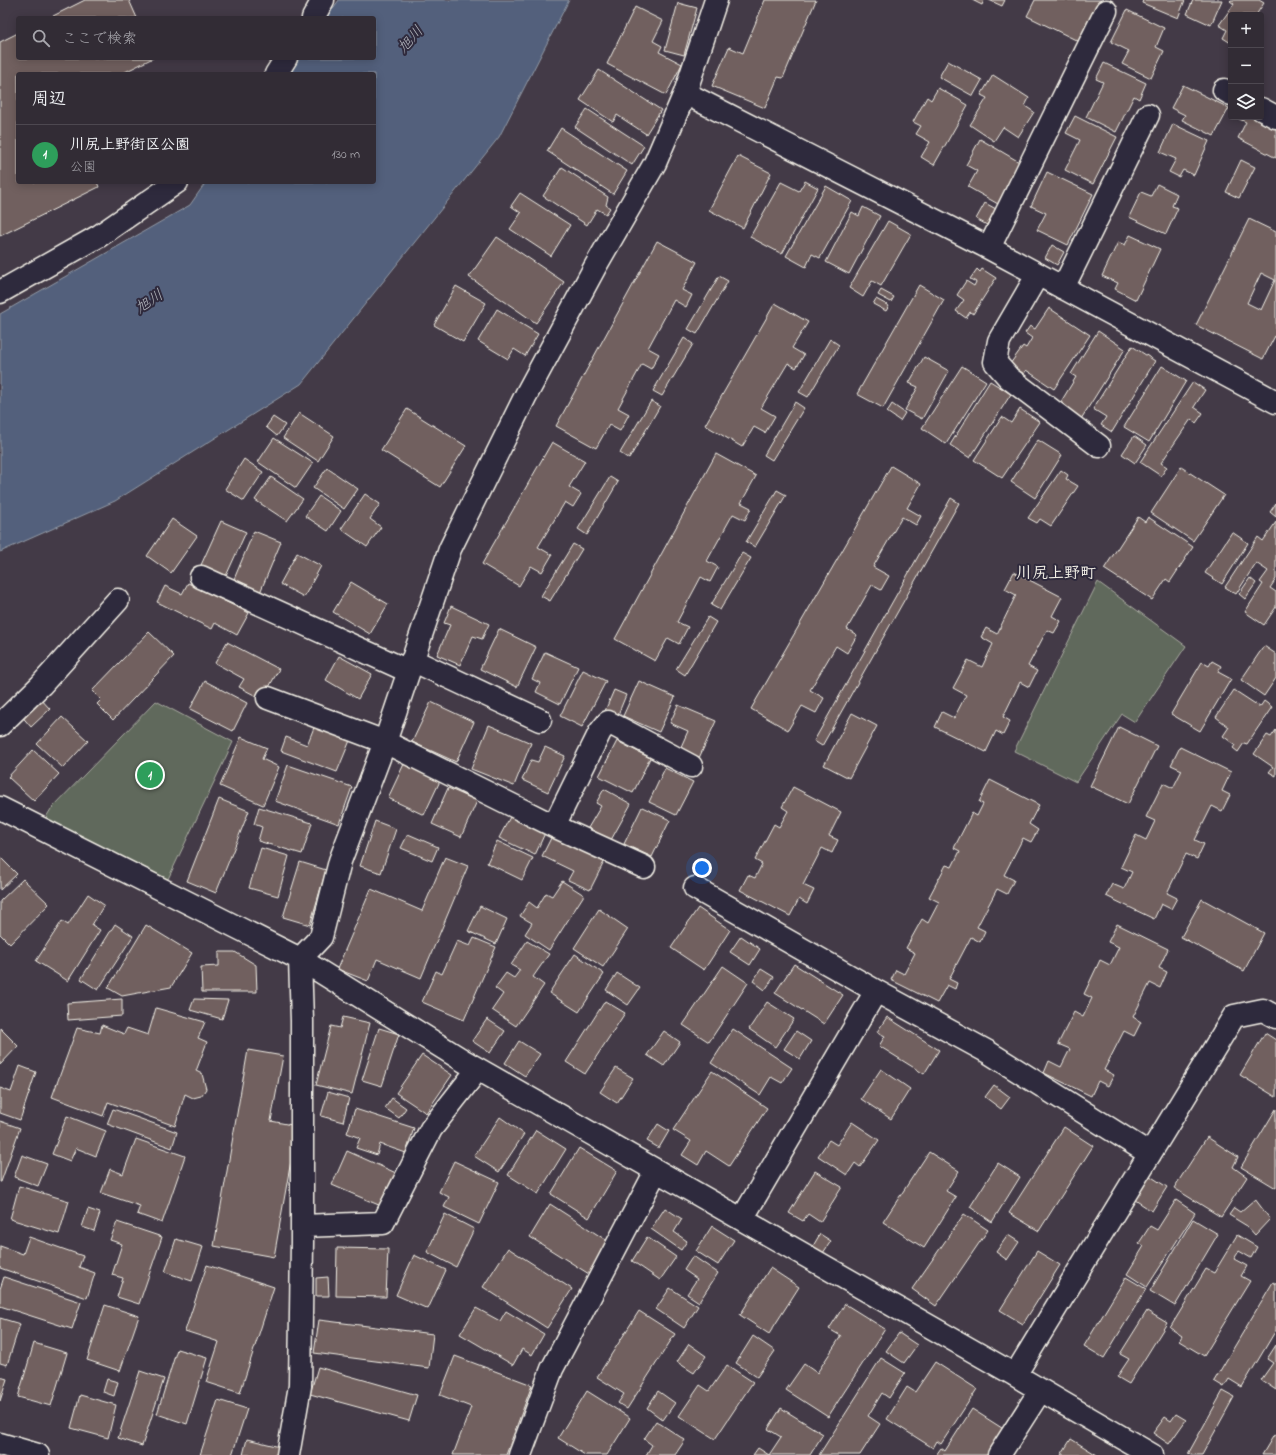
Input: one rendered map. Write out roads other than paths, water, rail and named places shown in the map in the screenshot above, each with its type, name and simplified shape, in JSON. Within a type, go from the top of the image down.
[{"type":"street","points":[[314,16],[323,0]]},
{"type":"street","points":[[288,1455],[300,1386],[302,1021],[300,959],[321,937],[340,861],[385,742],[450,549],[530,388],[595,267],[655,163],[685,93],[716,0]]},
{"type":"street","points":[[989,248],[1106,11]]},
{"type":"street","points":[[277,72],[285,60]]},
{"type":"street","points":[[685,93],[989,248],[1276,402]]},
{"type":"street","points":[[1264,111],[1276,117]]},
{"type":"street","points":[[1063,288],[1148,115]]},
{"type":"street","points":[[0,292],[99,236],[174,184]]},
{"type":"street","points":[[1038,274],[999,341],[995,362],[1008,378],[1099,446]]},
{"type":"street","points":[[202,577],[540,720]]},
{"type":"street","points":[[0,725],[41,685],[118,600]]},
{"type":"street","points":[[268,698],[385,742],[554,826],[644,867]]},
{"type":"street","points":[[554,826],[600,732],[608,722],[691,766]]},
{"type":"street","points":[[0,808],[300,959],[478,1069],[1015,1375],[1040,1391],[1152,1455]]},
{"type":"street","points":[[695,888],[876,991],[988,1052],[1150,1154]]},
{"type":"street","points":[[742,1220],[876,991]]},
{"type":"street","points":[[1015,1375],[1234,1016],[1263,1010],[1276,1017]]},
{"type":"street","points":[[302,1226],[383,1223],[431,1129],[478,1069]]},
{"type":"street","points":[[520,1455],[552,1369],[656,1171]]},
{"type":"street","points":[[1000,1455],[1040,1391]]},
{"type":"street","points":[[0,1444],[38,1455]]},
{"type":"water","name":"旭川","points":[[339,0],[569,0],[499,137],[301,384],[115,501],[0,552],[0,314],[190,205],[205,184],[376,184],[376,72],[286,72],[296,60],[376,60],[376,16],[327,16]]},
{"type":"place","name":"川尻上野街区公園","points":[[150,775]]},
{"type":"district","name":"川尻上野町","points":[[1056,572]]}]
